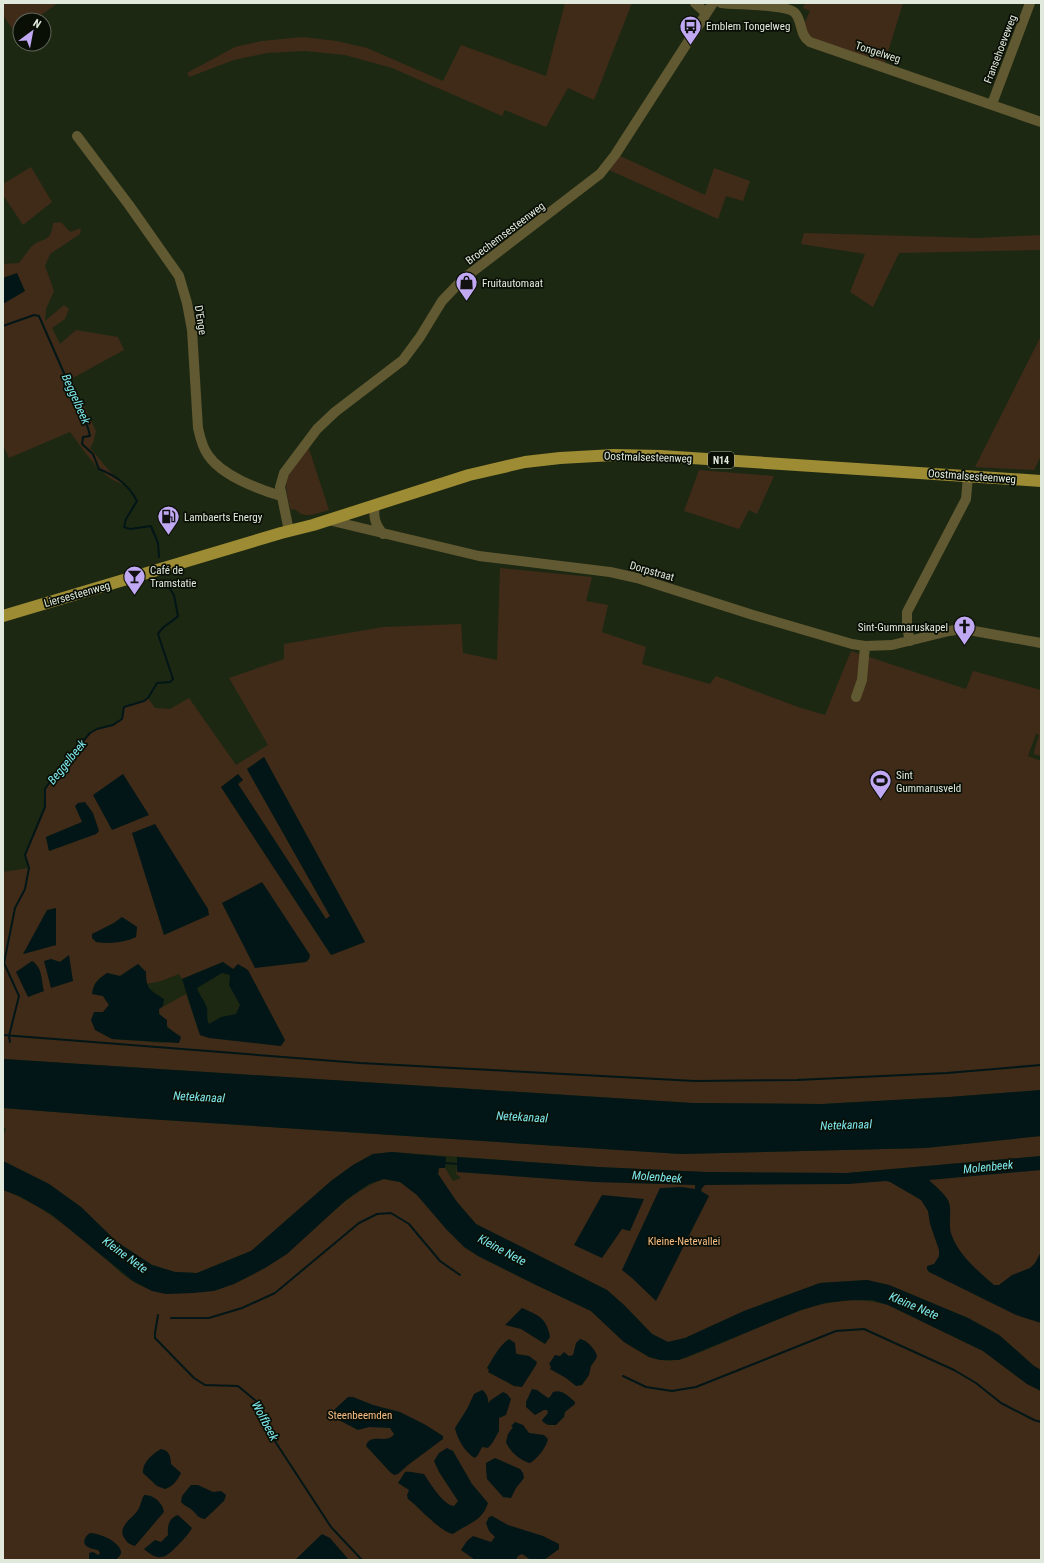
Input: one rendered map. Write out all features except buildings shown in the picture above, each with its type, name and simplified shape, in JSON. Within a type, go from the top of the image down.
[{"type":"main road","name":"Oostmalsesteenweg","points":[[289,531],[370,507],[468,475],[495,468],[525,462],[583,456],[661,456],[1041,481]]},
{"type":"main road","name":"Liersesteenweg","points":[[3,616],[289,531]]},
{"type":"street","points":[[696,3],[706,13]]},
{"type":"street","name":"Broechemsesteenweg","points":[[289,531],[280,487],[284,473],[317,429],[335,412],[403,360],[447,295],[463,280],[600,174],[614,156],[713,3]]},
{"type":"street","name":"Tongelweg","points":[[721,3],[785,8],[795,12],[799,21],[801,32],[810,42],[1041,122]]},
{"type":"street","name":"Fransehoeveweg","points":[[992,104],[1030,3]]},
{"type":"street","name":"D'Enge","points":[[77,136],[129,205],[179,276],[187,303],[192,330],[198,428],[207,454],[219,466],[240,480],[281,496]]},
{"type":"street","points":[[910,641],[907,628],[907,612],[966,499],[968,476]]},
{"type":"street","points":[[370,507],[378,532]]},
{"type":"street","name":"Dorpstraat","points":[[328,520],[479,556],[617,574],[645,580],[840,642],[865,646],[892,645],[963,629],[1041,643]]},
{"type":"street","points":[[856,697],[862,680],[865,646]]},
{"type":"green space","points":[[3,3],[58,3],[45,12],[12,12],[12,28],[3,15]]},
{"type":"green space","points":[[565,3],[632,3],[594,100],[568,88],[546,127],[505,110],[502,116],[392,68],[345,55],[305,51],[267,53],[234,60],[189,77],[187,73],[235,47],[262,41],[302,37],[337,41],[367,48],[443,81],[461,45],[546,76]]},
{"type":"green space","points":[[805,3],[903,3],[884,65],[817,40],[804,33],[804,24],[810,11],[803,8]]},
{"type":"green space","points":[[618,155],[705,195],[714,168],[750,181],[743,201],[726,196],[718,219],[609,170]]},
{"type":"green space","points":[[31,167],[52,202],[23,225],[3,195],[3,184]]},
{"type":"green space","points":[[61,222],[70,232],[81,228],[80,234],[50,254],[45,266],[54,291],[46,309],[45,321],[64,305],[69,309],[65,319],[52,328],[60,344],[76,330],[118,337],[124,350],[71,379],[96,431],[90,448],[112,474],[127,485],[118,483],[102,472],[70,432],[9,458],[3,445],[3,264],[19,263],[31,247],[48,237],[52,230],[53,223]]},
{"type":"green space","points":[[804,233],[978,238],[1041,235],[1041,250],[899,253],[873,307],[850,292],[865,254],[801,244]]},
{"type":"green space","points":[[1041,336],[1041,456],[1034,470],[975,467]]},
{"type":"green space","points":[[308,446],[329,510],[311,515],[303,514],[295,509],[291,510],[286,489],[288,475],[291,469]]},
{"type":"green space","points":[[699,470],[774,476],[757,514],[749,510],[739,529],[684,511]]},
{"type":"green space","points":[[500,568],[592,577],[586,601],[608,605],[602,632],[646,647],[642,664],[710,684],[716,676],[798,707],[825,715],[851,651],[966,689],[973,671],[1041,690],[1041,756],[1034,754],[1039,735],[1036,734],[1028,756],[1041,761],[1041,1090],[822,1104],[692,1103],[3,1059],[3,872],[29,868],[25,855],[45,807],[45,789],[56,773],[90,733],[97,729],[113,725],[122,719],[124,707],[130,704],[148,698],[155,708],[170,709],[189,698],[236,765],[268,745],[229,678],[284,659],[284,644],[383,627],[461,624],[463,653],[497,660]],"holes":[[[264,757],[365,942],[331,955],[221,787],[243,780],[238,784],[326,919],[330,916],[247,769]],[[82,822],[99,831],[96,834],[49,851],[46,837]],[[222,903],[306,962],[255,967]],[[56,908],[56,945],[23,954]],[[122,917],[137,927],[136,936],[130,940],[102,929]],[[69,956],[51,988],[51,959],[60,962]],[[223,962],[233,969],[281,1046],[200,1035],[186,994],[159,1009],[161,1018],[164,1022],[173,1032],[181,1037],[164,1043],[112,1039],[94,1012],[103,1012],[109,1005],[103,996],[107,973],[120,976],[138,964],[146,972],[146,984],[161,981],[179,974],[182,979]]]},
{"type":"green space","points":[[3,1108],[681,1154],[925,1148],[1041,1136],[1041,1156],[847,1173],[705,1172],[598,1167],[392,1152],[373,1154],[353,1165],[331,1181],[251,1251],[197,1273],[175,1272],[152,1265],[117,1242],[81,1207],[49,1184],[3,1161],[3,1139],[6,1128],[3,1127]]},
{"type":"green space","name":"Kleine-Netevallei","points":[[1041,1162],[1041,1370],[1034,1366],[999,1335],[968,1318],[889,1285],[867,1280],[820,1283],[744,1311],[685,1338],[668,1342],[652,1334],[607,1290],[476,1224],[457,1202],[438,1174],[439,1168],[445,1168],[453,1181],[461,1178],[456,1174],[457,1164],[848,1179]]},
{"type":"green space","name":"Steenbeemden","points":[[384,1179],[400,1182],[417,1195],[447,1230],[478,1256],[591,1311],[624,1342],[649,1357],[670,1361],[686,1358],[791,1314],[822,1304],[854,1300],[871,1301],[888,1305],[983,1351],[1027,1384],[1041,1391],[1041,1560],[3,1560],[3,1190],[44,1210],[130,1280],[153,1290],[166,1293],[186,1293],[207,1291],[244,1279],[278,1258],[352,1196],[368,1186]]},
{"type":"water","points":[[17,273],[25,291],[3,304],[3,278]]},
{"type":"water","points":[[264,757],[365,942],[331,955],[221,787],[238,774],[243,780],[238,784],[326,919],[330,916],[247,769]]},
{"type":"water","points":[[123,774],[149,815],[112,830],[93,795]]},
{"type":"water","points":[[85,802],[93,813],[99,831],[96,834],[49,851],[46,837],[82,822],[75,806],[78,803]]},
{"type":"water","points":[[155,824],[208,909],[209,915],[164,935],[132,833]]},
{"type":"water","points":[[262,882],[310,955],[306,962],[255,968],[222,903]]},
{"type":"water","points":[[56,908],[56,945],[23,954],[47,910]]},
{"type":"water","points":[[122,917],[137,927],[136,937],[126,941],[111,943],[96,942],[92,938],[92,934],[114,923]]},
{"type":"water","points":[[69,955],[73,981],[51,988],[44,961],[51,959],[60,962]]},
{"type":"water","points":[[32,961],[36,964],[40,971],[44,991],[28,997],[16,972]]},
{"type":"water","points":[[223,962],[233,969],[238,964],[248,970],[285,1040],[281,1046],[209,1038],[200,1035],[182,979]],"holes":[[[222,973],[230,975],[229,985],[240,1005],[236,1014],[221,1017],[209,1024],[207,1018],[207,1008],[197,988]]]},
{"type":"water","points":[[138,964],[146,972],[148,986],[164,999],[163,1006],[159,1009],[159,1014],[167,1020],[167,1027],[181,1037],[179,1043],[112,1039],[95,1030],[91,1020],[94,1012],[103,1012],[109,1005],[103,996],[92,994],[95,984],[107,973],[120,976]]},
{"type":"water","name":"Netekanaal","points":[[3,1059],[692,1103],[822,1104],[1041,1090],[1041,1136],[925,1148],[681,1154],[133,1118],[3,1108]]},
{"type":"water","name":"Kleine Nete","points":[[392,1152],[446,1157],[445,1168],[439,1168],[438,1174],[457,1202],[476,1224],[607,1290],[652,1334],[668,1342],[685,1338],[744,1311],[820,1283],[867,1280],[889,1285],[968,1318],[999,1335],[1034,1366],[1041,1370],[1041,1391],[1027,1384],[983,1351],[888,1305],[872,1300],[851,1300],[825,1303],[801,1310],[679,1360],[660,1360],[649,1357],[624,1342],[591,1311],[478,1256],[464,1247],[447,1230],[417,1195],[400,1182],[384,1179],[369,1184],[346,1200],[287,1254],[265,1268],[234,1284],[214,1291],[166,1294],[152,1291],[133,1281],[51,1214],[19,1196],[3,1190],[3,1161],[49,1184],[81,1207],[117,1242],[152,1265],[175,1272],[197,1273],[251,1251],[331,1181],[353,1165],[373,1154]]},
{"type":"water","points":[[1041,1156],[1041,1170],[929,1180],[948,1200],[950,1208],[951,1232],[959,1250],[994,1285],[999,1285],[1012,1275],[1030,1268],[1035,1263],[1041,1252],[1041,1323],[1016,1315],[929,1272],[927,1266],[934,1264],[939,1256],[939,1250],[930,1224],[928,1211],[921,1200],[890,1182],[848,1184],[705,1185],[701,1191],[709,1196],[656,1301],[622,1270],[660,1188],[681,1187],[695,1189],[695,1185],[594,1182],[457,1172],[457,1157],[598,1167],[705,1172],[847,1173]]},
{"type":"water","points":[[602,1195],[644,1199],[630,1231],[622,1229],[602,1258],[574,1245]]},
{"type":"water","points":[[522,1308],[537,1315],[547,1325],[550,1337],[545,1344],[521,1329],[505,1325]]},
{"type":"water","points":[[509,1339],[515,1343],[517,1354],[529,1356],[537,1362],[522,1387],[514,1386],[488,1372],[489,1370],[487,1368],[494,1356],[502,1345]]},
{"type":"water","points":[[580,1339],[590,1345],[597,1356],[591,1366],[589,1375],[582,1385],[576,1386],[566,1378],[550,1369],[551,1367],[549,1364],[555,1355],[560,1356],[564,1352],[569,1356],[573,1355],[576,1343]]},
{"type":"water","points":[[532,1389],[537,1390],[548,1398],[553,1392],[562,1392],[575,1402],[575,1404],[565,1412],[564,1417],[556,1425],[548,1425],[542,1420],[548,1413],[547,1410],[535,1415],[526,1407],[526,1402]]},
{"type":"water","points":[[482,1390],[487,1396],[488,1403],[503,1392],[511,1399],[506,1415],[499,1418],[499,1431],[493,1442],[488,1448],[482,1447],[475,1458],[468,1453],[462,1445],[455,1428],[467,1409],[474,1394]]},
{"type":"water","points":[[348,1397],[353,1397],[373,1405],[400,1412],[424,1424],[443,1436],[443,1439],[398,1474],[394,1475],[366,1446],[371,1440],[388,1439],[391,1437],[394,1434],[390,1428],[369,1427],[358,1430],[333,1417],[335,1409]]},
{"type":"water","points":[[515,1422],[523,1425],[529,1433],[544,1435],[548,1439],[541,1453],[530,1463],[516,1455],[506,1442],[508,1434],[513,1427],[511,1426]]},
{"type":"water","points":[[447,1448],[453,1451],[472,1484],[488,1503],[482,1514],[474,1522],[453,1534],[442,1529],[408,1499],[407,1495],[409,1490],[398,1483],[405,1472],[424,1474],[441,1498],[450,1505],[454,1506],[458,1501],[439,1472],[434,1461],[439,1453]]},
{"type":"water","points":[[161,1449],[168,1452],[171,1464],[181,1473],[170,1487],[165,1489],[157,1486],[143,1473],[144,1466],[148,1459]]},
{"type":"water","points":[[495,1458],[520,1469],[523,1473],[524,1478],[516,1488],[511,1498],[503,1497],[487,1479],[486,1463]]},
{"type":"water","points":[[191,1485],[198,1485],[213,1492],[221,1491],[226,1495],[224,1501],[205,1519],[199,1517],[181,1502],[182,1496]]},
{"type":"water","points":[[144,1495],[151,1496],[160,1502],[164,1512],[135,1546],[127,1542],[122,1531],[126,1523],[138,1510]]},
{"type":"water","points":[[178,1515],[192,1528],[173,1550],[165,1556],[158,1557],[144,1549],[155,1540],[161,1542],[168,1535],[169,1523],[172,1518]]},
{"type":"water","points":[[492,1516],[508,1525],[543,1536],[559,1544],[559,1549],[544,1560],[531,1560],[522,1554],[518,1556],[516,1560],[475,1560],[461,1550],[467,1541],[473,1536],[491,1542],[495,1537],[489,1531],[486,1523],[489,1517]]},
{"type":"water","points":[[90,1533],[104,1536],[119,1547],[121,1554],[116,1560],[89,1560],[89,1553],[93,1552],[98,1555],[100,1553],[98,1550],[86,1546],[84,1542],[85,1538]]},
{"type":"water","points":[[322,1534],[330,1538],[349,1560],[295,1560]]},
{"type":"waterway","name":"Beggelbeek","points":[[3,326],[34,315],[39,316],[88,428],[90,436],[83,437],[82,444],[93,454],[99,469],[121,481],[130,490],[137,501],[126,519],[124,527],[130,529],[151,526],[158,543],[159,557]]},
{"type":"waterway","name":"Beggelbeek","points":[[10,1042],[9,1036],[19,996],[4,963],[15,908],[25,889],[29,868],[25,855],[45,807],[45,789],[56,773],[90,733],[97,729],[113,725],[122,719],[124,707],[144,701],[148,698],[157,683],[170,682],[173,679],[158,634],[178,616],[174,595],[166,583]]},
{"type":"waterway","points":[[3,1035],[360,1063],[695,1081],[797,1080],[947,1073],[1041,1065]]},
{"type":"waterway","name":"Molenbeek","points":[[444,1163],[459,1164]]},
{"type":"waterway","points":[[171,1318],[209,1318],[242,1308],[275,1293],[359,1223],[377,1214],[391,1213],[409,1224],[440,1261],[460,1275]]},
{"type":"waterway","name":"Wolfbeek","points":[[158,1315],[155,1338],[194,1378],[205,1385],[238,1386],[256,1401],[267,1429],[331,1527],[362,1560]]},
{"type":"waterway","points":[[623,1376],[646,1387],[672,1391],[696,1387],[836,1331],[864,1329],[954,1370],[976,1383],[1001,1403],[1041,1422]]},
{"type":"place","name":"Emblem Tongelweg","points":[[691,46]]},
{"type":"place","name":"Fruitautomaat","points":[[466,302]]},
{"type":"place","name":"Lambaerts Energy","points":[[168,536]]},
{"type":"place","name":"Café de Tramstatie","points":[[135,596]]},
{"type":"place","name":"Sint-Gummaruskapel","points":[[964,646]]},
{"type":"place","name":"Sint Gummarusveld","points":[[881,800]]}]
